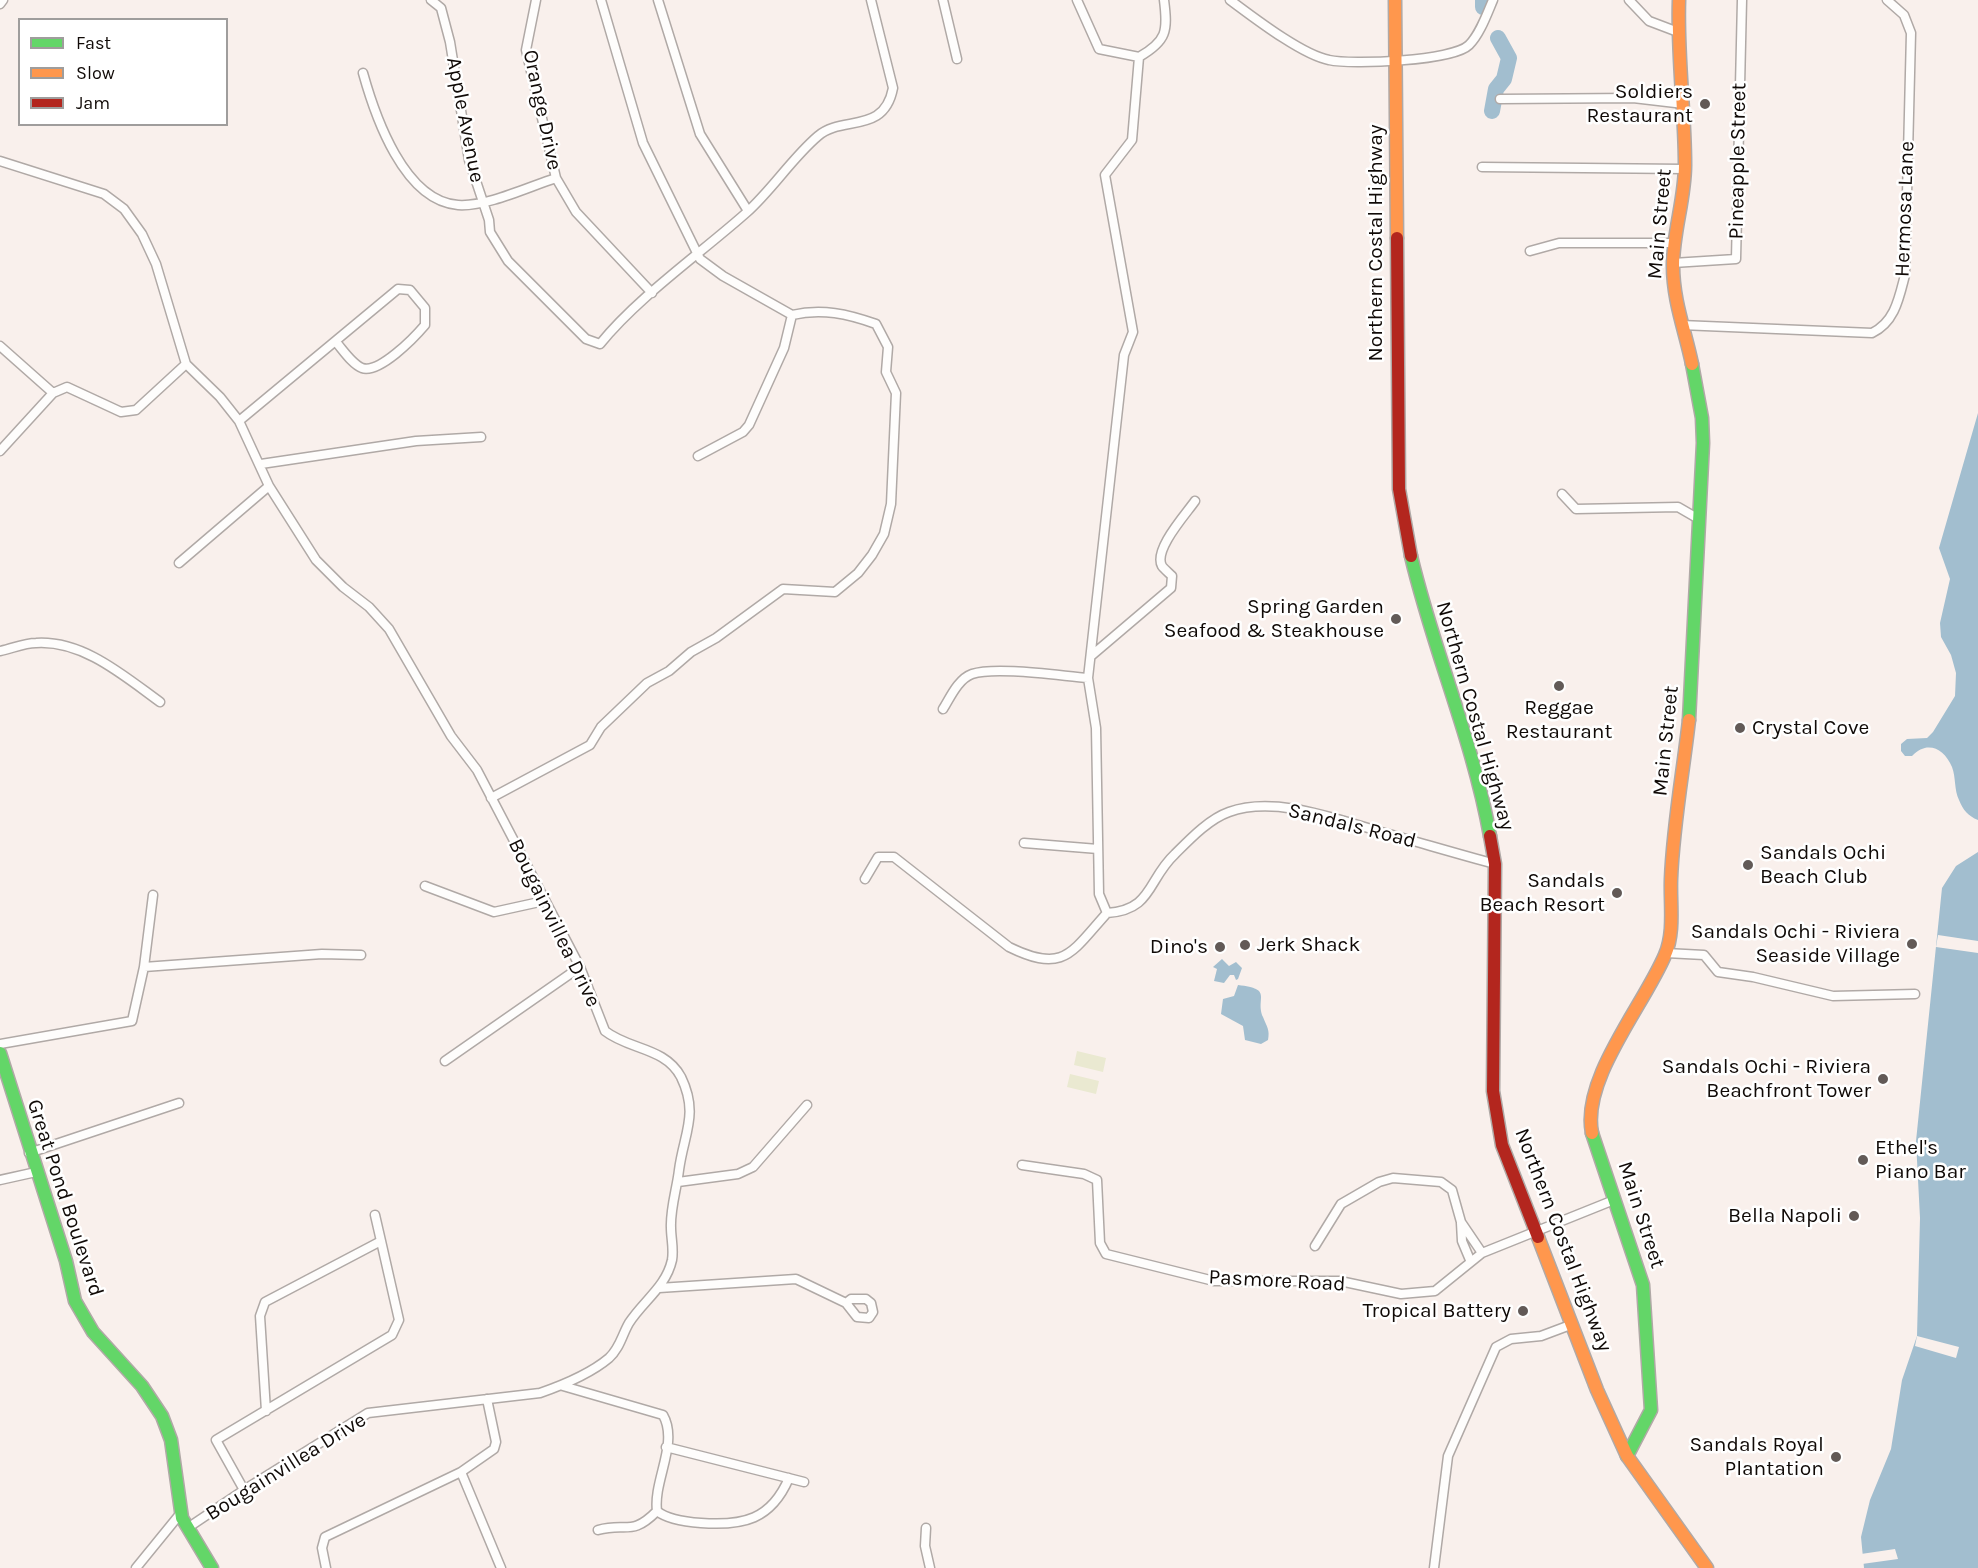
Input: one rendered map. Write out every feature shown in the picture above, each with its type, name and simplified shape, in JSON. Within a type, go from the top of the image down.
[{"type":"street","points":[[0,4],[3,0]]},
{"type":"street","name":"Apple Avenue","points":[[431,0],[442,4],[469,160],[489,220],[490,232],[508,261],[586,339],[596,344],[600,344],[652,293]]},
{"type":"street","name":"Orange Drive","points":[[536,0],[526,50],[556,178],[576,212],[652,293]]},
{"type":"street","points":[[491,798],[590,745],[601,727],[647,683],[669,671],[691,652],[716,638],[783,589],[835,592],[858,573],[872,555],[884,534],[891,504],[896,393],[886,372],[888,347],[876,324],[852,316],[823,311],[792,315],[723,276],[699,258],[643,143],[601,0]]},
{"type":"street","points":[[658,0],[700,134],[748,211]]},
{"type":"street","points":[[652,293],[748,211],[820,134],[874,117],[890,103],[893,88],[871,0]]},
{"type":"street","points":[[943,0],[957,59]]},
{"type":"street","points":[[1077,0],[1099,49],[1139,57],[1158,46],[1167,25],[1164,0]]},
{"type":"street","points":[[1230,0],[1298,46],[1328,60],[1396,60],[1442,57],[1458,53],[1469,45],[1477,34],[1492,0]]},
{"type":"street","name":"Northern Costal Highway","points":[[1395,0],[1396,382],[1399,489],[1402,521],[1429,629],[1483,797],[1494,864],[1493,1091],[1502,1145],[1574,1324],[1597,1390],[1627,1456],[1707,1568]]},
{"type":"street","points":[[1629,0],[1649,21],[1678,32]]},
{"type":"street","name":"Main Street","points":[[1627,1456],[1651,1410],[1646,1305],[1643,1285],[1591,1131],[1589,1112],[1615,1041],[1646,994],[1666,953],[1672,912],[1671,879],[1692,689],[1702,418],[1687,340],[1675,302],[1674,243],[1685,169],[1684,104],[1678,32],[1679,0]]},
{"type":"street","name":"Pineapple Street","points":[[1673,263],[1736,259],[1742,0]]},
{"type":"street","name":"Hermosa Lane","points":[[1682,325],[1872,333],[1884,328],[1896,309],[1905,275],[1911,33],[1904,15],[1887,0]]},
{"type":"street","points":[[866,879],[878,857],[894,857],[1009,947],[1028,957],[1056,961],[1071,953],[1107,913],[1099,894],[1095,728],[1088,678],[1124,355],[1133,332],[1105,175],[1132,140],[1139,57]]},
{"type":"street","points":[[363,73],[386,137],[398,161],[429,193],[446,203],[460,205],[482,202],[556,178]]},
{"type":"street","points":[[1500,99],[1634,98],[1684,104]]},
{"type":"street","name":"Bougainvillea Drive","points":[[0,161],[104,194],[124,209],[142,234],[156,264],[186,364],[220,397],[239,421],[261,464],[269,486],[315,560],[369,607],[389,629],[451,736],[477,770],[580,967],[605,1031],[614,1037],[659,1054],[680,1076],[690,1106],[691,1125],[682,1147],[670,1226],[672,1261],[659,1288],[630,1323],[619,1346],[609,1358],[563,1386],[540,1393],[368,1413],[189,1527]]},
{"type":"street","points":[[1482,167],[1685,169]]},
{"type":"street","points":[[1530,251],[1559,243],[1674,243]]},
{"type":"street","points":[[239,421],[399,289],[410,290],[425,308],[425,325],[377,368],[364,369],[358,366],[336,342]]},
{"type":"street","points":[[698,456],[742,432],[749,425],[784,348],[792,315]]},
{"type":"street","points":[[0,346],[53,393]]},
{"type":"street","points":[[0,451],[53,393],[67,387],[121,412],[136,410],[186,364]]},
{"type":"street","points":[[261,464],[416,441],[481,437]]},
{"type":"street","points":[[179,562],[269,486]]},
{"type":"street","points":[[1562,494],[1576,509],[1678,507],[1697,518]]},
{"type":"street","points":[[1091,656],[1171,588],[1172,576],[1161,565],[1160,555],[1164,544],[1195,501]]},
{"type":"street","points":[[0,651],[37,643],[76,649],[104,662],[160,702]]},
{"type":"street","points":[[943,710],[959,684],[972,674],[993,672],[1088,678]]},
{"type":"street","name":"Sandals Road","points":[[1107,913],[1125,912],[1140,903],[1166,862],[1194,835],[1227,812],[1253,806],[1312,812],[1494,864]]},
{"type":"street","points":[[1024,843],[1098,849]]},
{"type":"street","points":[[425,886],[494,912],[544,901]]},
{"type":"street","points":[[0,1044],[132,1021],[144,967],[153,895]]},
{"type":"street","points":[[1666,953],[1704,955],[1718,972],[1753,977],[1833,996],[1915,994]]},
{"type":"street","points":[[144,967],[322,954],[361,955]]},
{"type":"street","points":[[445,1060],[580,967]]},
{"type":"street","name":"Great Pond Boulevard","points":[[0,1053],[28,1153],[67,1264],[74,1298],[81,1313],[164,1419],[170,1440],[180,1514],[212,1568]]},
{"type":"street","points":[[28,1153],[179,1102]]},
{"type":"street","points":[[678,1182],[738,1173],[753,1167],[807,1105]]},
{"type":"street","name":"Pasmore Road","points":[[1022,1165],[1084,1174],[1097,1180],[1100,1243],[1106,1254],[1214,1281],[1340,1281],[1401,1294],[1434,1290],[1482,1253],[1614,1200]]},
{"type":"street","points":[[0,1180],[36,1172]]},
{"type":"street","points":[[1316,1246],[1341,1204],[1379,1182],[1393,1178],[1441,1182],[1452,1190],[1461,1222],[1462,1241],[1470,1260]]},
{"type":"street","points":[[244,1490],[216,1440],[396,1331],[399,1320],[375,1215]]},
{"type":"street","points":[[1461,1222],[1482,1253]]},
{"type":"street","points":[[266,1411],[260,1317],[265,1302],[381,1241]]},
{"type":"street","points":[[659,1288],[796,1279],[846,1303]]},
{"type":"street","points":[[1434,1568],[1448,1456],[1496,1347],[1502,1341],[1541,1336],[1574,1324]]},
{"type":"street","points":[[563,1386],[663,1415],[667,1426],[657,1511],[644,1524],[631,1528],[598,1530]]},
{"type":"street","points":[[326,1568],[322,1548],[325,1538],[461,1472],[494,1449],[496,1442],[488,1399]]},
{"type":"street","points":[[666,1447],[804,1482]]},
{"type":"street","points":[[461,1472],[501,1568]]},
{"type":"street","points":[[657,1511],[685,1522],[729,1525],[748,1520],[766,1510],[781,1496],[789,1478]]},
{"type":"street","points":[[136,1568],[180,1514]]},
{"type":"street","points":[[926,1528],[925,1546],[930,1568]]},
{"type":"green space","points":[[1077,1051],[1106,1058],[1103,1072],[1074,1065]]},
{"type":"green space","points":[[1070,1074],[1099,1081],[1096,1094],[1067,1087]]},
{"type":"water","points":[[1978,413],[1978,820],[1964,810],[1956,792],[1952,767],[1940,751],[1929,747],[1923,748],[1912,756],[1905,756],[1901,751],[1901,744],[1907,739],[1927,738],[1955,696],[1956,673],[1951,655],[1941,637],[1940,623],[1950,579],[1939,548]]},
{"type":"water","points":[[1978,852],[1978,1568],[1864,1568],[1861,1537],[1870,1500],[1891,1449],[1902,1380],[1917,1336],[1920,1218],[1916,1141],[1942,888],[1956,866]]},
{"type":"water","points":[[1222,959],[1229,966],[1236,962],[1242,968],[1238,979],[1230,975],[1224,983],[1214,981],[1217,969],[1213,967]]},
{"type":"water","points":[[1238,985],[1260,992],[1261,1010],[1269,1034],[1268,1040],[1261,1044],[1245,1040],[1243,1026],[1221,1014],[1223,999],[1234,996]]},
{"type":"pier","points":[[1938,935],[1978,941],[1978,953],[1936,947]]},
{"type":"pier","points":[[1917,1336],[1959,1347],[1956,1358],[1915,1346]]},
{"type":"pier","points":[[1895,1549],[1898,1559],[1862,1564],[1861,1554]]},
{"type":"waterway","points":[[1483,0],[1483,7]]},
{"type":"waterway","points":[[1492,111],[1496,89],[1504,79],[1509,58],[1498,38]]},
{"type":"traffic: fast","points":[[1689,720],[1703,443],[1702,418],[1692,364]]},
{"type":"traffic: fast","points":[[1411,556],[1430,626],[1474,765],[1490,836]]},
{"type":"traffic: fast","points":[[0,1053],[66,1261],[75,1301],[93,1332],[142,1386],[162,1416],[171,1440],[182,1518],[212,1568]]},
{"type":"traffic: fast","points":[[1592,1133],[1643,1285],[1651,1410],[1627,1456]]},
{"type":"traffic: slow","points":[[1395,0],[1397,238]]},
{"type":"traffic: slow","points":[[1679,0],[1685,165],[1673,265],[1677,303],[1692,364]]},
{"type":"traffic: slow","points":[[1592,1133],[1591,1112],[1596,1089],[1605,1066],[1655,975],[1668,946],[1671,927],[1674,839],[1689,720]]},
{"type":"traffic: slow","points":[[1538,1237],[1597,1390],[1627,1456],[1707,1568]]},
{"type":"traffic: jam","points":[[1397,238],[1399,489],[1411,556]]},
{"type":"traffic: jam","points":[[1490,836],[1495,864],[1493,1091],[1502,1145],[1538,1237]]},
{"type":"place","name":"Soldiers Restaurant","points":[[1705,104]]},
{"type":"place","name":"Spring Garden Seafood & Steakhouse","points":[[1396,619]]},
{"type":"place","name":"Reggae Restaurant","points":[[1559,686]]},
{"type":"place","name":"Crystal Cove","points":[[1740,728]]},
{"type":"place","name":"Sandals Ochi Beach Club","points":[[1748,865]]},
{"type":"place","name":"Sandals Beach Resort","points":[[1617,893]]},
{"type":"place","name":"Sandals Ochi - Riviera Seaside Village","points":[[1912,944]]},
{"type":"place","name":"Jerk Shack","points":[[1245,945]]},
{"type":"place","name":"Dino's","points":[[1220,947]]},
{"type":"place","name":"Sandals Ochi - Riviera Beachfront Tower","points":[[1883,1079]]},
{"type":"place","name":"Ethel's Piano Bar","points":[[1863,1160]]},
{"type":"place","name":"Bella Napoli","points":[[1854,1216]]},
{"type":"place","name":"Tropical Battery","points":[[1523,1311]]},
{"type":"place","name":"Sandals Royal Plantation","points":[[1836,1457]]}]
